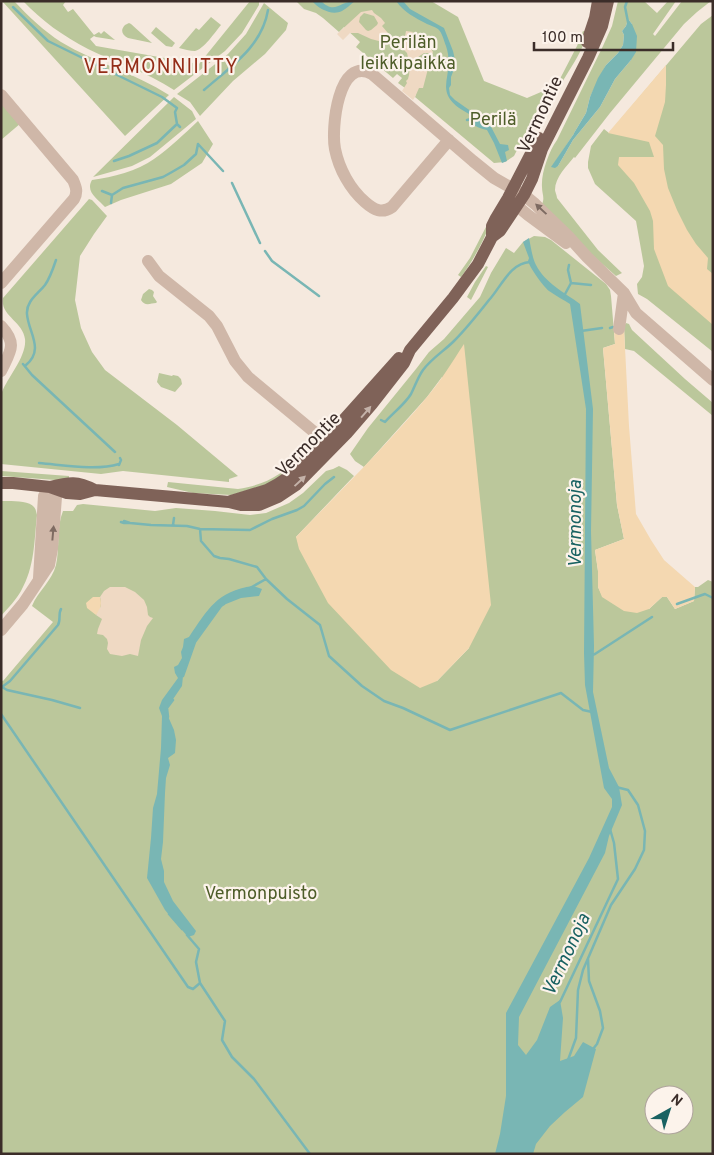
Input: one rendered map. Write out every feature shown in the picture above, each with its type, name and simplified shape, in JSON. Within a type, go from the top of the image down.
[{"type":"main road","name":"Vermontie","points":[[1,483],[50,486],[67,483],[82,484],[95,490],[229,502],[266,490],[290,476],[328,444],[398,359],[410,350],[478,264],[492,237],[500,232],[586,45],[595,18],[598,1]]},
{"type":"main road","name":"Vermontie","points":[[515,197],[532,179],[542,149],[602,26],[608,1]]},
{"type":"street","points":[[449,140],[392,207],[382,211],[372,208],[359,197],[350,184],[341,168],[335,150],[333,138],[334,118],[344,85],[351,75],[357,72],[365,71],[372,74],[494,178],[515,197],[528,215],[587,257],[624,293],[636,313],[713,380]]},
{"type":"street","points":[[1,95],[73,180],[77,190],[77,195],[74,199],[1,283]]},
{"type":"street","points":[[148,261],[159,276],[209,316],[235,361],[248,377],[328,444]]},
{"type":"street","points":[[619,329],[624,293]]},
{"type":"street","points":[[1,326],[11,340],[12,346],[1,371]]},
{"type":"street","points":[[1,630],[24,604],[49,565],[56,497],[50,486]]},
{"type":"green space","points":[[2,1],[14,1],[36,23],[61,42],[143,80],[169,95],[125,136]]},
{"type":"green space","points":[[23,1],[66,1],[63,5],[68,12],[73,9],[94,35],[99,32],[101,34],[104,31],[115,40],[94,36],[90,39],[96,46],[199,64],[250,1],[259,1],[259,5],[242,33],[225,51],[174,90],[153,78],[70,39],[45,22]]},
{"type":"green space","name":"Perilä","points":[[296,1],[431,1],[458,17],[484,81],[527,98],[548,89],[514,156],[505,162],[494,163],[415,97],[418,87],[405,88],[398,83],[402,78],[397,74],[393,78],[356,47],[360,42],[344,27],[339,32],[323,18],[316,13],[304,9]]},
{"type":"green space","points":[[618,1],[644,1],[657,13],[668,1],[676,1],[653,34],[655,36],[682,1],[711,1],[684,24],[565,168],[557,181],[555,190],[557,198],[598,250],[622,273],[616,276],[591,254],[542,204],[543,175],[548,156],[612,26]],"holes":[[[628,19],[632,24],[631,60],[615,79],[600,107],[573,140],[558,166],[552,167],[575,134],[606,65],[623,45],[624,35],[622,31]]]},
{"type":"green space","points":[[264,3],[288,23],[286,30],[265,54],[233,81],[200,116],[190,102],[177,94],[228,54],[246,34]]},
{"type":"green space","points":[[713,15],[713,352],[647,299],[638,294],[637,284],[642,277],[644,266],[636,221],[595,184],[588,168],[588,162],[591,146],[604,129],[609,133],[701,24]]},
{"type":"green space","points":[[211,17],[221,25],[205,44],[195,51],[179,48],[196,28],[199,30]]},
{"type":"green space","points":[[129,23],[152,43],[128,38],[124,35],[123,29]]},
{"type":"green space","points":[[156,27],[175,43],[172,47],[166,46],[151,33]]},
{"type":"green space","points":[[583,31],[587,32],[581,51],[553,101],[549,100],[577,46]]},
{"type":"green space","points":[[174,97],[192,111],[196,119],[150,157],[132,166],[93,177]]},
{"type":"green space","points":[[1,99],[21,123],[1,140]]},
{"type":"green space","points":[[198,121],[213,144],[202,163],[171,184],[105,207],[93,195],[90,188],[92,180],[125,173],[140,167],[166,150]]},
{"type":"green space","points":[[89,199],[107,216],[80,256],[75,300],[81,328],[92,352],[105,370],[177,425],[238,476],[229,479],[229,482],[123,471],[101,474],[1,464],[1,394],[25,346],[23,333],[5,309],[3,298]]},
{"type":"green space","points":[[488,223],[490,225],[480,245],[461,277],[458,275],[470,258]]},
{"type":"green space","name":"Vermonpuisto","points":[[534,236],[545,237],[606,284],[610,290],[615,344],[603,348],[617,505],[624,539],[595,550],[598,587],[603,597],[649,609],[662,597],[667,597],[675,609],[694,601],[695,587],[708,580],[713,582],[713,1154],[1,1154],[1,680],[3,681],[53,622],[32,606],[56,565],[63,511],[73,511],[77,505],[83,504],[155,511],[176,508],[250,515],[266,513],[289,503],[303,493],[326,471],[339,466],[354,476],[296,537],[437,681],[469,648],[442,377],[427,397],[364,467],[355,461],[350,454],[368,428],[429,352],[444,339],[480,297],[491,273],[506,248],[514,253],[523,242]]},
{"type":"green space","points":[[486,266],[488,267],[471,300],[467,297]]},
{"type":"green space","points":[[149,289],[154,292],[153,296],[156,303],[146,304],[141,300],[143,294]]},
{"type":"green space","points":[[626,323],[713,403],[713,416],[634,351],[625,349],[624,326]]},
{"type":"green space","points":[[159,373],[178,376],[182,384],[175,392],[161,387],[157,382]]},
{"type":"green space","points":[[302,456],[272,483],[231,495],[193,493],[167,487],[168,482],[238,489],[257,485],[273,478]]},
{"type":"green space","points":[[1,471],[69,476],[69,481],[1,476]]},
{"type":"green space","points":[[1,501],[28,503],[35,508],[37,515],[33,554],[26,582],[12,604],[1,616]]},
{"type":"sand","points":[[666,65],[665,102],[655,136],[663,145],[664,169],[668,188],[677,210],[696,244],[708,258],[707,269],[713,274],[713,325],[668,286],[654,249],[653,221],[650,211],[634,183],[618,165],[619,157],[654,157],[649,142],[608,133]]},
{"type":"sand","points":[[624,328],[636,514],[664,560],[695,587],[694,601],[675,609],[667,597],[662,597],[649,609],[637,613],[624,611],[602,597],[598,587],[595,550],[624,539],[617,505],[603,348],[615,344],[614,330]]},
{"type":"sand","points":[[464,344],[491,605],[469,648],[437,681],[420,688],[391,670],[328,603],[299,549],[296,537],[411,415],[437,385]]},
{"type":"sand","points":[[93,597],[100,597],[101,599],[100,609],[96,615],[87,608],[86,603]]},
{"type":"shaded area","points":[[372,10],[385,23],[382,26],[393,39],[404,42],[406,31],[413,32],[410,41],[420,39],[421,36],[419,34],[422,34],[433,52],[431,58],[429,53],[424,53],[414,61],[415,64],[421,67],[425,68],[429,65],[423,88],[419,88],[413,100],[402,91],[407,83],[410,66],[407,53],[403,49],[358,33],[350,33],[343,40],[337,34],[361,12]],"holes":[[[364,13],[374,16],[378,23],[368,31],[359,22],[360,17]]]},
{"type":"shaded area","points":[[110,587],[125,587],[135,592],[144,600],[148,615],[153,618],[141,640],[138,656],[110,654],[107,649],[107,639],[103,635],[97,634],[102,619],[96,615],[101,606],[100,597]]},
{"type":"water","points":[[312,1],[321,1],[330,7],[334,7],[355,1],[342,11],[334,13],[318,7]]},
{"type":"water","points":[[396,1],[403,1],[410,9],[444,28],[456,64],[451,77],[450,95],[475,114],[479,113],[487,119],[500,144],[508,145],[509,150],[505,152],[507,161],[502,163],[487,130],[476,126],[472,122],[471,115],[458,107],[450,99],[446,84],[448,57],[442,34],[439,30],[403,9]]},
{"type":"water","points":[[628,19],[637,36],[636,52],[615,79],[600,107],[573,140],[558,166],[555,168],[551,167],[586,113],[598,78],[623,45],[624,35],[622,31]]},
{"type":"water","points":[[529,238],[536,265],[544,277],[580,304],[593,409],[591,531],[594,646],[593,692],[609,768],[619,787],[622,805],[609,836],[605,853],[519,1017],[518,1045],[526,1055],[537,1040],[550,1007],[560,1000],[563,1018],[560,1061],[574,1056],[583,1042],[596,1049],[583,1097],[550,1126],[536,1144],[533,1154],[495,1154],[506,1096],[506,1013],[589,858],[612,807],[612,799],[604,788],[585,685],[586,409],[570,304],[549,291],[534,272],[528,261],[529,258],[523,242]]},
{"type":"water","points":[[253,586],[262,589],[259,596],[241,598],[221,606],[195,642],[183,676],[182,686],[167,708],[167,714],[176,740],[175,753],[168,758],[170,765],[166,778],[161,859],[164,882],[173,901],[196,931],[194,935],[188,937],[165,910],[147,878],[153,808],[157,794],[161,748],[162,716],[159,708],[162,700],[178,678],[174,667],[178,665],[182,658],[181,652],[184,639],[189,637],[208,610],[222,597],[241,588]]},
{"type":"waterway","points":[[627,1],[625,7],[628,22]]},
{"type":"waterway","points":[[13,7],[48,41],[162,97],[177,108],[175,112],[177,124],[180,127]]},
{"type":"waterway","points":[[204,90],[252,46],[265,23],[268,10]]},
{"type":"waterway","points":[[467,120],[471,119]]},
{"type":"waterway","points":[[114,161],[157,143],[177,124]]},
{"type":"waterway","points":[[198,144],[223,171]]},
{"type":"waterway","points":[[111,203],[112,195],[123,188],[163,177],[184,165],[196,154],[198,144]]},
{"type":"waterway","points":[[232,183],[260,243]]},
{"type":"waterway","points":[[102,191],[112,195]]},
{"type":"waterway","points":[[265,251],[272,261],[319,296]]},
{"type":"waterway","points":[[26,365],[32,359],[35,347],[28,321],[28,305],[47,282],[56,260]]},
{"type":"waterway","points":[[381,420],[385,422],[406,401],[423,370],[463,331],[511,271],[523,263],[530,262]]},
{"type":"waterway","points":[[564,296],[571,283],[568,270],[569,265]]},
{"type":"waterway","points":[[571,283],[591,285]]},
{"type":"waterway","points":[[581,331],[602,328]]},
{"type":"waterway","points":[[23,364],[32,375],[115,452]]},
{"type":"waterway","points":[[119,465],[120,458]]},
{"type":"waterway","points":[[39,463],[90,467],[119,464]]},
{"type":"waterway","points":[[124,521],[151,525],[187,526],[200,529],[250,530],[304,506],[334,477]]},
{"type":"waterway","points":[[173,525],[174,518]]},
{"type":"waterway","points":[[121,522],[129,523]]},
{"type":"waterway","points":[[200,529],[201,541],[214,556],[257,567],[266,579],[287,599],[320,625],[329,656],[362,686],[384,701],[450,730],[561,693],[583,710],[592,712]]},
{"type":"waterway","points":[[250,588],[266,579]]},
{"type":"waterway","points":[[677,604],[705,594],[713,598]]},
{"type":"waterway","points":[[183,676],[195,642],[224,604]]},
{"type":"waterway","points":[[2,687],[10,681],[58,625],[61,609]]},
{"type":"waterway","points":[[592,655],[652,617]]},
{"type":"waterway","points":[[2,687],[7,690],[80,708]]},
{"type":"waterway","points":[[168,717],[167,708],[173,700]]},
{"type":"waterway","points":[[1,714],[188,987],[193,989],[200,983]]},
{"type":"waterway","points":[[568,1060],[576,1038],[578,990],[583,970],[611,905],[635,869],[644,850],[645,831],[638,805],[628,790],[616,787]]},
{"type":"waterway","name":"Vermonoja","points":[[560,1002],[618,879],[614,843],[610,829]]},
{"type":"waterway","points":[[169,914],[182,929]]},
{"type":"waterway","points":[[187,935],[199,949],[196,962],[200,983],[225,1021],[222,1040],[232,1057],[254,1079],[310,1154]]},
{"type":"waterway","points":[[588,959],[589,981],[600,1011],[603,1028],[593,1049]]},
{"type":"district","name":"VERMONNIITTY","points":[[161,68]]},
{"type":"park label","name":"Perilän leikkipaikka","points":[[408,53]]}]
